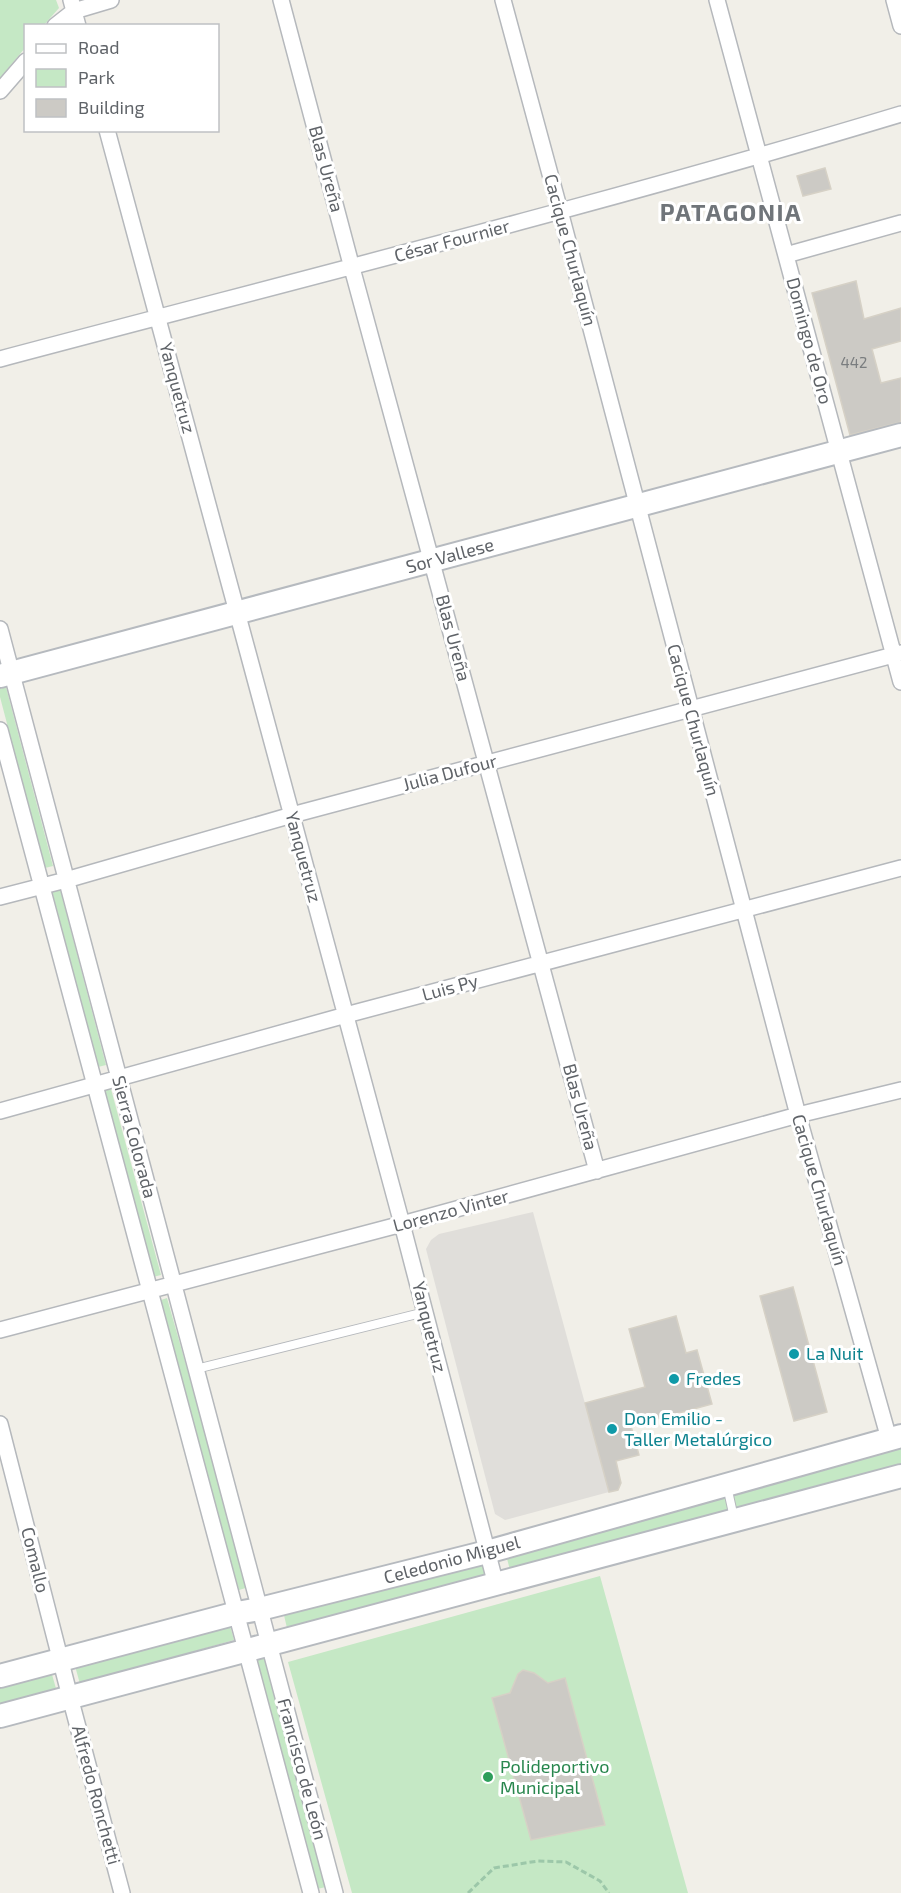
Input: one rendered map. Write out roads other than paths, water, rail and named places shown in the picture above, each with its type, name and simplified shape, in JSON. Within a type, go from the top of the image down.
[{"type":"street","points":[[58,24],[74,12],[111,0]]},
{"type":"street","name":"Blas Ureña","points":[[281,0],[597,1171]]},
{"type":"street","name":"Cacique Churlaquín","points":[[503,0],[798,1115],[895,1437]]},
{"type":"street","name":"Domingo de Oro","points":[[717,0],[839,452],[897,653],[901,682]]},
{"type":"street","points":[[894,0],[901,26]]},
{"type":"street","points":[[0,91],[24,63]]},
{"type":"street","name":"César Fournier","points":[[0,359],[352,268],[759,157],[901,114]]},
{"type":"street","name":"Yanquetruz","points":[[108,132],[402,1224],[496,1585]]},
{"type":"street","points":[[786,255],[901,223]]},
{"type":"street","name":"Sor Vallese","points":[[6,675],[901,435]]},
{"type":"street","name":"Sierra Colorada","points":[[0,629],[6,675],[66,880],[260,1610],[258,1647]]},
{"type":"street","name":"Julia Dufour","points":[[0,897],[292,815],[897,653]]},
{"type":"street","name":"Sierra Colorada","points":[[0,730],[237,1613],[258,1647]]},
{"type":"street","name":"Luis Py","points":[[0,1111],[346,1015],[901,868]]},
{"type":"street","name":"Lorenzo Vinter","points":[[0,1330],[402,1224],[798,1115],[901,1090]]},
{"type":"street","name":"Comallo","points":[[0,1424],[70,1697]]},
{"type":"street","name":"Celedonio Miguel","points":[[0,1676],[237,1613],[260,1610],[487,1552],[895,1437]]},
{"type":"street","name":"Celedonio Miguel","points":[[0,1716],[901,1476]]},
{"type":"street","name":"Francisco de León","points":[[258,1647],[311,1893]]},
{"type":"street","name":"Francisco de León","points":[[258,1647],[334,1893]]},
{"type":"street","name":"Alfredo Ronchetti","points":[[70,1697],[122,1893]]},
{"type":"lane","points":[[196,1369],[425,1312]]},
{"type":"lane","points":[[726,1485],[734,1521]]},
{"type":"place","name":"La Nuit","points":[[794,1354]]},
{"type":"place","name":"Fredes","points":[[674,1379]]},
{"type":"place","name":"Don Emilio - Taller Metalúrgico","points":[[612,1429]]},
{"type":"place","name":"Polideportivo Municipal","points":[[488,1777]]},
{"type":"district","name":"PATAGONIA","points":[[731,213]]}]
